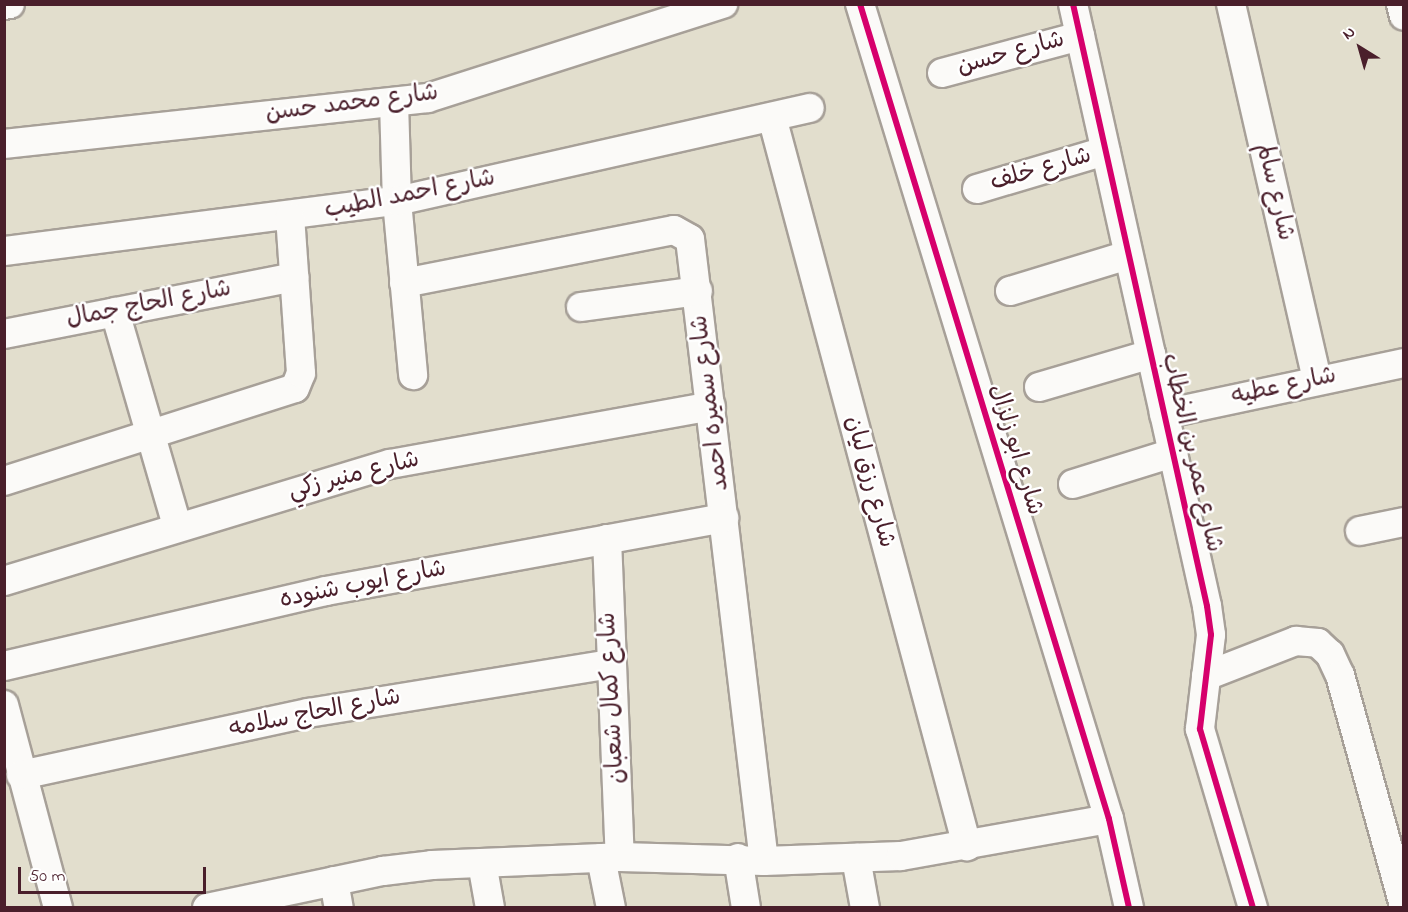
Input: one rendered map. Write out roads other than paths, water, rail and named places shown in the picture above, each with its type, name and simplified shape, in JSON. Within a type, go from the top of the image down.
[{"type":"street","points":[[4,5],[10,4]]},
{"type":"street","name":"شارع محمد حسن","points":[[4,144],[429,98],[723,4]]},
{"type":"street","name":"شارع ابو زلزال","points":[[860,4],[1109,819],[1129,908]]},
{"type":"street","name":"شارع عمر بن الخطاب","points":[[1073,4],[1210,626],[1200,729],[1253,908]]},
{"type":"street","name":"شارع سالم","points":[[1231,4],[1317,380]]},
{"type":"street","points":[[1401,4],[1404,16]]},
{"type":"street","name":"شارع حسن","points":[[942,73],[1080,36]]},
{"type":"street","points":[[394,102],[397,201],[413,375]]},
{"type":"street","name":"شارع احمد الطيب","points":[[4,251],[397,201],[810,108]]},
{"type":"street","name":"شارع رزق ليان","points":[[772,117],[967,846]]},
{"type":"street","name":"شارع خلف","points":[[977,189],[1105,151]]},
{"type":"street","points":[[4,481],[295,388],[300,374],[290,216]]},
{"type":"street","name":"شارع سميره احمد","points":[[404,283],[674,230],[686,234],[693,245],[724,518],[751,860],[746,908]]},
{"type":"street","points":[[1010,291],[1128,255]]},
{"type":"street","name":"شارع الحاج جمال","points":[[4,334],[294,277]]},
{"type":"street","points":[[581,307],[699,291]]},
{"type":"street","points":[[115,312],[177,526]]},
{"type":"street","points":[[1039,387],[1151,354]]},
{"type":"street","name":"شارع عطيه","points":[[1164,414],[1404,363]]},
{"type":"street","name":"شارع منير زكي","points":[[4,581],[177,526],[390,464],[711,406]]},
{"type":"street","points":[[1072,484],[1173,453]]},
{"type":"street","name":"شارع ايوب شنوده","points":[[4,666],[326,591],[724,518]]},
{"type":"street","points":[[1360,531],[1404,522]]},
{"type":"street","name":"شارع كمال شعبان","points":[[607,539],[611,908]]},
{"type":"street","points":[[1206,676],[1296,641],[1318,643],[1330,654],[1340,675],[1404,905]]},
{"type":"street","name":"شارع الحاج سلامه","points":[[21,775],[308,713],[610,663]]},
{"type":"street","points":[[4,705],[8,737],[21,775],[58,908]]},
{"type":"street","points":[[207,908],[336,894],[393,870],[482,863],[611,858],[751,860],[856,858],[967,846],[1109,819]]},
{"type":"street","points":[[856,858],[865,908]]},
{"type":"street","points":[[482,863],[490,908]]}]
